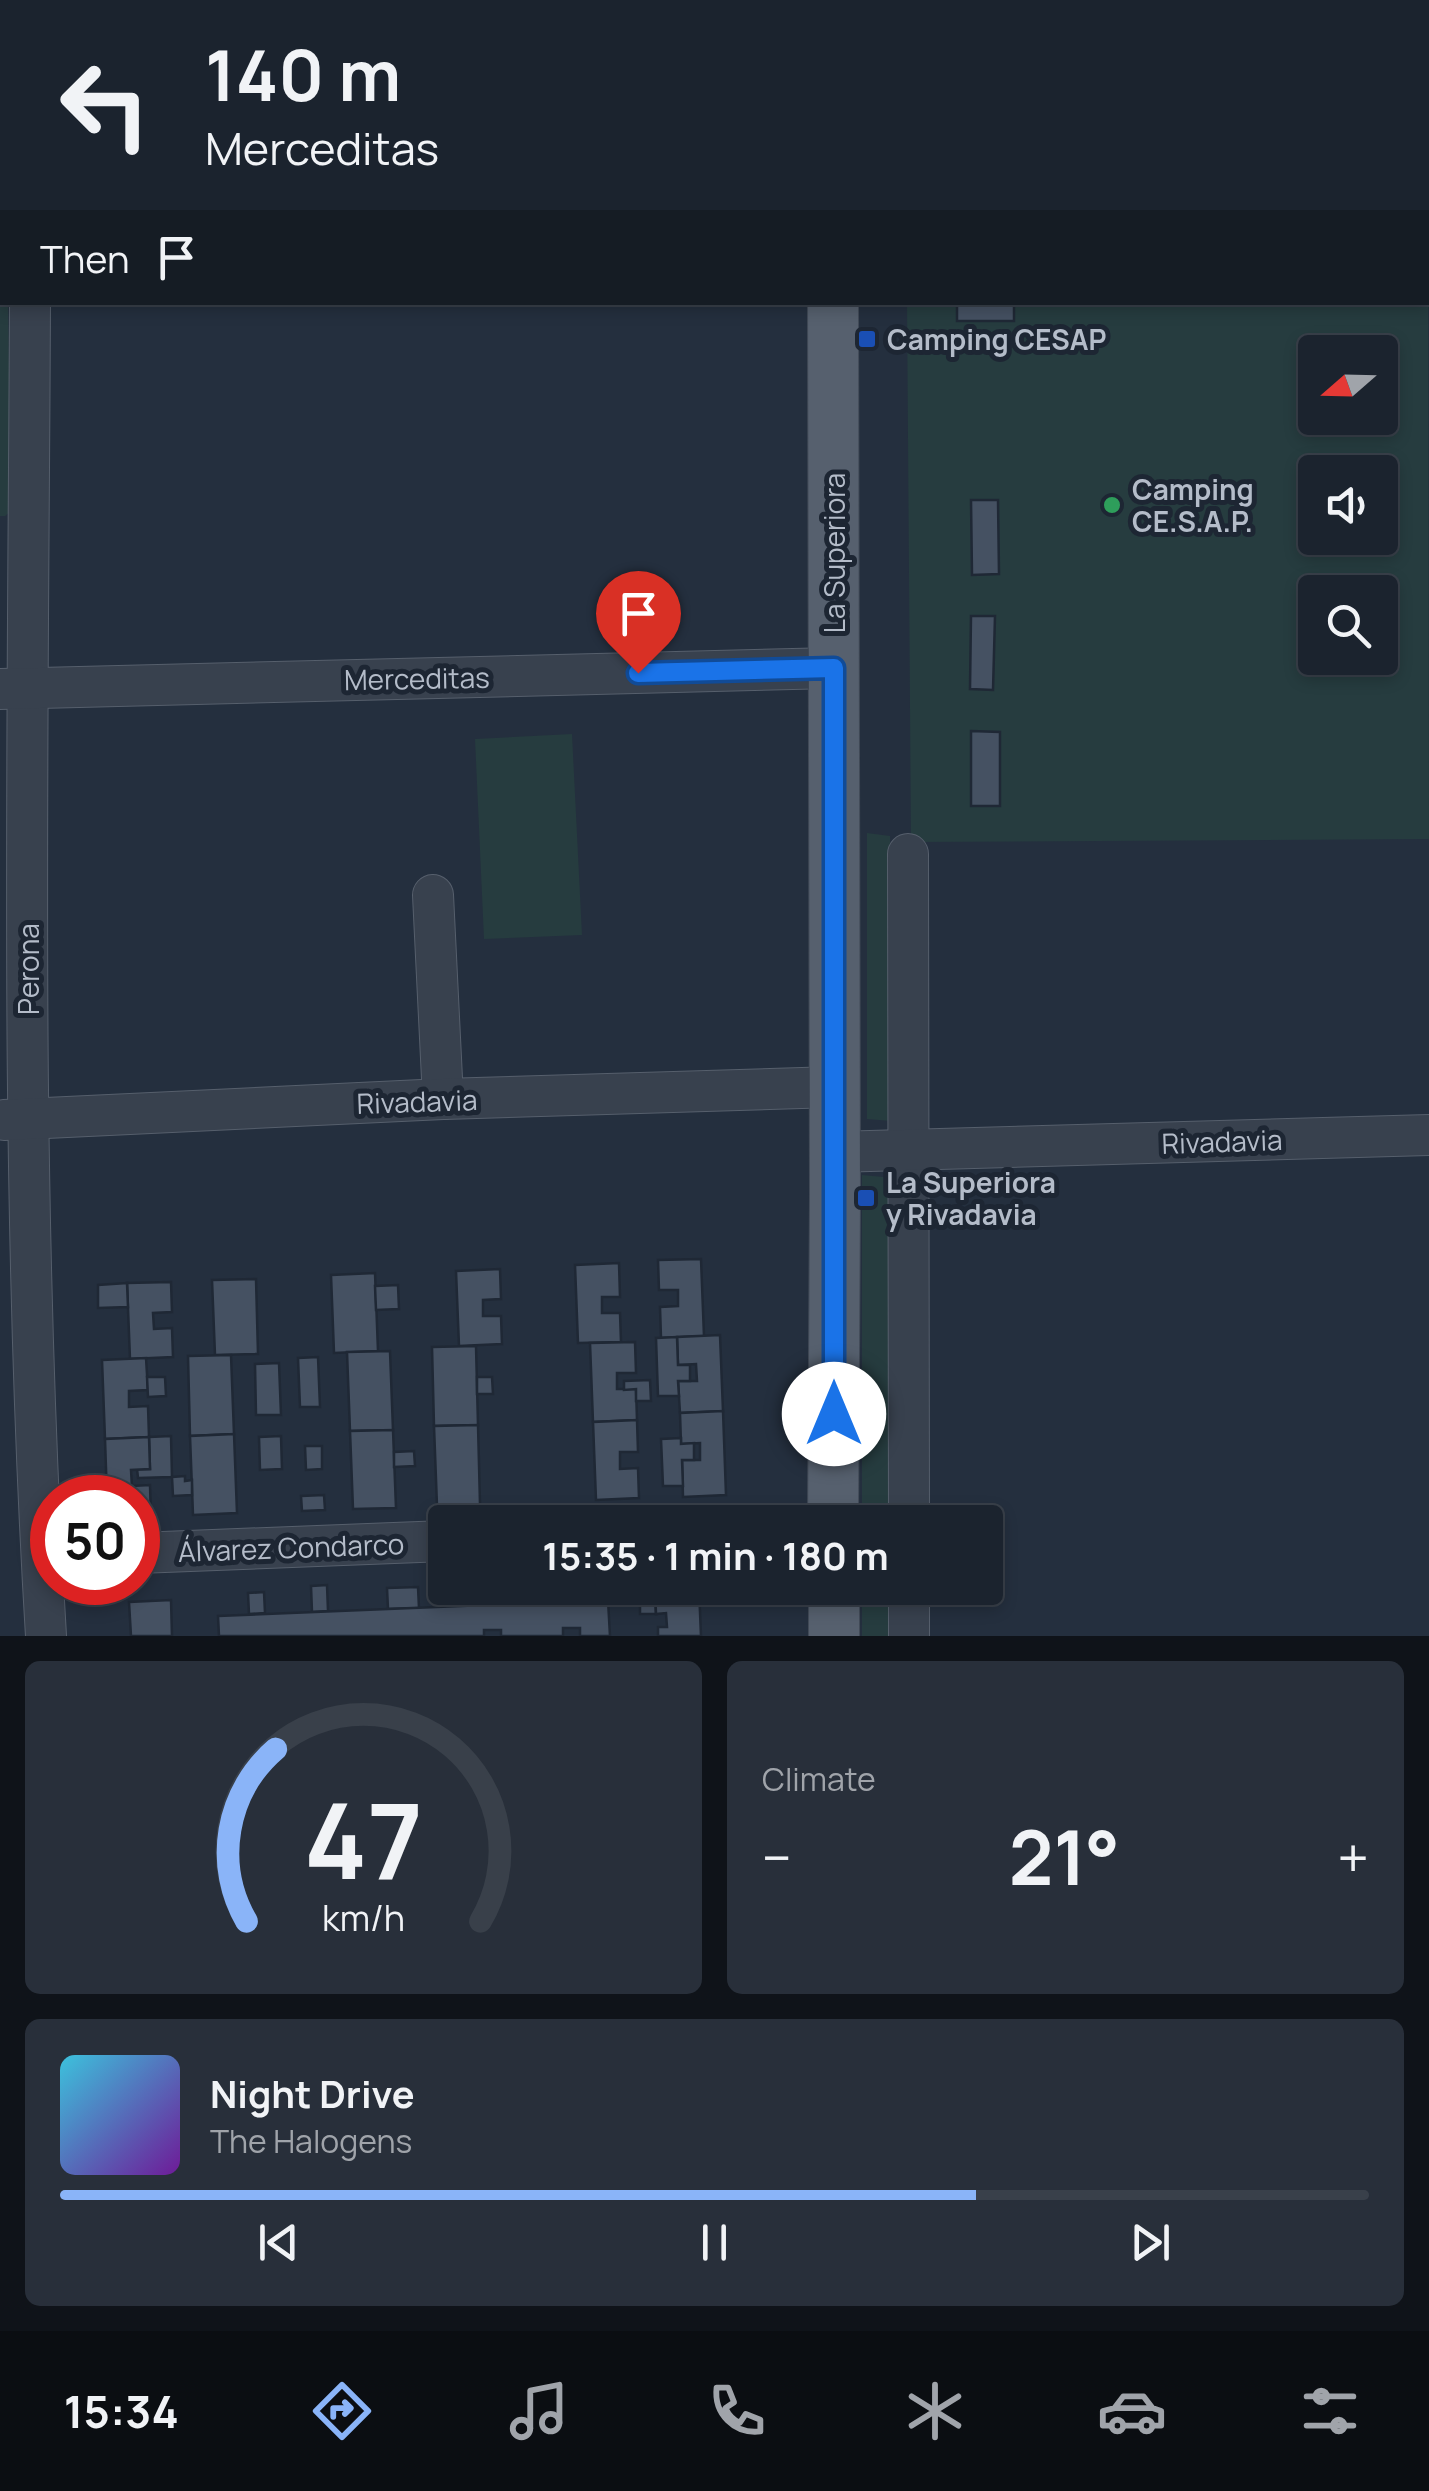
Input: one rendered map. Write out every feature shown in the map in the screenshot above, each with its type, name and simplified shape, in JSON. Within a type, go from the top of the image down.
[{"type":"main road","name":"La Superiora","points":[[833,305],[834,1505]]},
{"type":"main road","points":[[834,1605],[834,1636]]},
{"type":"street","name":"Perona","points":[[30,305],[14,689],[14,1120],[18,1420],[30,1476]]},
{"type":"street","name":"Merceditas","points":[[14,689],[834,668]]},
{"type":"street","points":[[908,854],[909,1505]]},
{"type":"street","points":[[433,895],[443,1099]]},
{"type":"street","name":"Rivadavia","points":[[14,1120],[443,1099],[834,1087]]},
{"type":"street","name":"Rivadavia","points":[[835,1152],[1429,1135]]},
{"type":"street","name":"Álvarez Condarco","points":[[160,1552],[428,1542]]},
{"type":"street","name":"Perona","points":[[46,1605],[46,1636]]},
{"type":"street","points":[[909,1605],[909,1636]]},
{"type":"green space","points":[[0,305],[8,305],[11,511],[0,516]]},
{"type":"green space","name":"Camping CE.S.A.P.","points":[[907,305],[1428,305],[1429,839],[911,842]]},
{"type":"green space","points":[[572,734],[582,935],[484,939],[475,739]]},
{"type":"green space","points":[[867,833],[890,836],[891,1121],[867,1119]]},
{"type":"green space","points":[[862,1175],[894,1178],[893,1505],[862,1505]]},
{"type":"green space","points":[[862,1605],[893,1605],[893,1636],[862,1636]]},
{"type":"building","points":[[957,305],[1014,305],[1014,321],[957,321]]},
{"type":"building","points":[[971,500],[998,500],[999,574],[972,575]]},
{"type":"building","points":[[971,616],[995,616],[993,690],[970,689]]},
{"type":"building","points":[[971,731],[1000,732],[1000,806],[971,806]]},
{"type":"building","points":[[701,1259],[704,1336],[661,1338],[660,1307],[678,1306],[678,1290],[659,1290],[658,1260]]},
{"type":"building","points":[[619,1263],[620,1297],[602,1297],[602,1313],[620,1313],[621,1342],[578,1343],[575,1265]]},
{"type":"building","points":[[500,1269],[501,1299],[483,1300],[483,1316],[501,1316],[502,1344],[459,1346],[456,1271]]},
{"type":"building","points":[[375,1273],[378,1351],[334,1353],[331,1275]]},
{"type":"building","points":[[256,1279],[258,1354],[215,1355],[212,1280]]},
{"type":"building","points":[[171,1282],[172,1312],[153,1313],[154,1329],[172,1328],[173,1357],[130,1359],[127,1283]]},
{"type":"building","points":[[127,1283],[128,1307],[98,1308],[98,1285]]},
{"type":"building","points":[[398,1285],[399,1309],[376,1310],[375,1286]]},
{"type":"building","points":[[720,1335],[723,1411],[680,1413],[678,1381],[697,1381],[696,1364],[678,1365],[677,1337]]},
{"type":"building","points":[[677,1337],[678,1365],[690,1365],[690,1381],[678,1381],[679,1396],[658,1396],[656,1338]]},
{"type":"building","points":[[635,1342],[636,1373],[617,1373],[617,1389],[636,1389],[637,1420],[593,1422],[590,1343]]},
{"type":"building","points":[[476,1346],[478,1425],[434,1426],[432,1347]]},
{"type":"building","points":[[390,1351],[393,1430],[350,1431],[347,1352]]},
{"type":"building","points":[[231,1355],[234,1434],[190,1436],[188,1356]]},
{"type":"building","points":[[318,1357],[320,1407],[300,1407],[298,1358]]},
{"type":"building","points":[[146,1358],[148,1390],[129,1391],[129,1407],[148,1406],[149,1437],[105,1439],[102,1360]]},
{"type":"building","points":[[279,1363],[281,1415],[256,1415],[255,1364]]},
{"type":"building","points":[[147,1377],[165,1377],[166,1396],[148,1397]]},
{"type":"building","points":[[477,1377],[492,1377],[493,1394],[477,1394]]},
{"type":"building","points":[[650,1380],[651,1401],[636,1401],[636,1389],[624,1390],[624,1381]]},
{"type":"building","points":[[723,1411],[726,1495],[683,1497],[682,1460],[700,1460],[700,1443],[681,1444],[680,1413]]},
{"type":"building","points":[[637,1420],[638,1452],[620,1452],[620,1469],[638,1468],[639,1498],[596,1500],[593,1422]]},
{"type":"building","points":[[478,1425],[480,1504],[437,1505],[434,1426]]},
{"type":"building","points":[[393,1430],[396,1508],[353,1509],[350,1431]]},
{"type":"building","points":[[234,1434],[237,1513],[193,1515],[190,1436]]},
{"type":"building","points":[[171,1436],[172,1477],[138,1475],[137,1469],[150,1469],[149,1437]]},
{"type":"building","points":[[281,1436],[282,1469],[260,1470],[259,1437]]},
{"type":"building","points":[[149,1437],[150,1469],[131,1470],[131,1475],[106,1475],[105,1439]]},
{"type":"building","points":[[681,1438],[681,1444],[694,1443],[694,1460],[682,1460],[683,1486],[663,1486],[661,1439]]},
{"type":"building","points":[[305,1446],[322,1446],[322,1469],[306,1470]]},
{"type":"building","points":[[414,1451],[415,1466],[394,1467],[394,1452]]},
{"type":"building","points":[[185,1476],[185,1481],[192,1480],[192,1495],[173,1496],[172,1477]]},
{"type":"building","points":[[324,1495],[325,1510],[302,1511],[301,1496]]},
{"type":"building","points":[[327,1585],[328,1611],[312,1612],[311,1586]]},
{"type":"building","points":[[418,1587],[419,1608],[388,1609],[387,1588]]},
{"type":"building","points":[[264,1592],[265,1613],[249,1614],[248,1593]]},
{"type":"building","points":[[171,1600],[172,1636],[131,1636],[129,1605],[160,1605],[160,1601]]},
{"type":"building","points":[[486,1605],[608,1605],[610,1636],[580,1636],[580,1628],[563,1628],[563,1636],[501,1636],[501,1630],[484,1630],[484,1636],[219,1636],[218,1616]]},
{"type":"building","points":[[640,1605],[656,1605],[656,1614],[640,1614]]},
{"type":"building","points":[[656,1605],[700,1605],[701,1636],[658,1636],[658,1627],[667,1627],[666,1613],[656,1614]]},
{"type":"place","name":"Camping CESAP","points":[[867,339]]},
{"type":"place","name":"Camping CE.S.A.P.","points":[[1112,505]]},
{"type":"place","name":"La Superiora y Rivadavia","points":[[866,1198]]},
{"type":"route","points":[[638,673],[834,668],[834,1414]]}]
